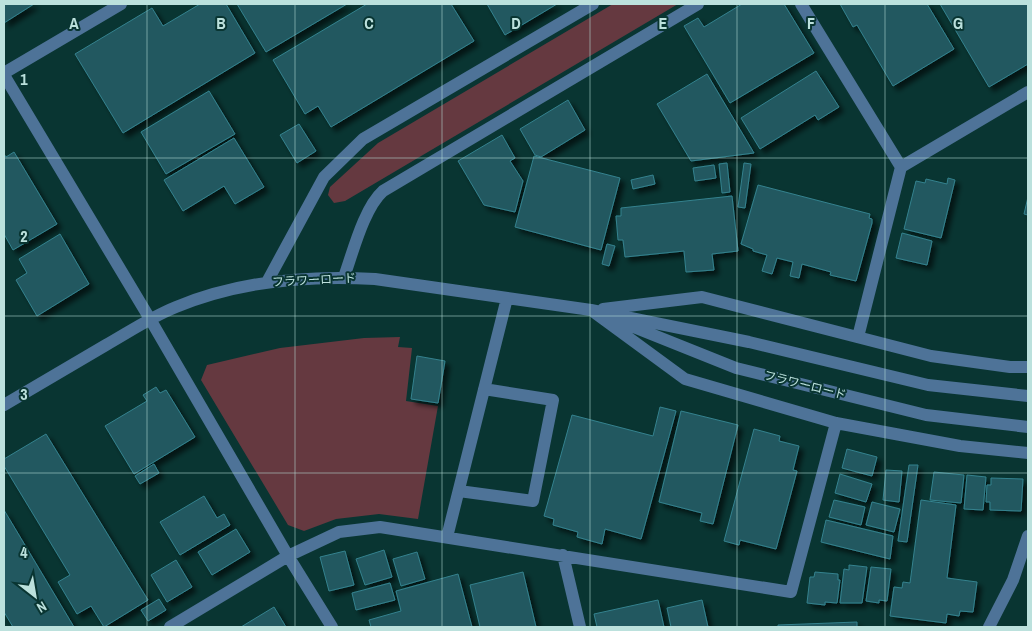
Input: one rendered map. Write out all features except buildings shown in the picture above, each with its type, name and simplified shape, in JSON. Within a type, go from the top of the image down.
[{"type":"street","points":[[121,4],[4,74],[288,556],[332,627]]},
{"type":"street","points":[[267,282],[324,177],[363,140],[593,4]]},
{"type":"street","points":[[344,277],[369,210],[375,198],[383,191],[698,4]]},
{"type":"street","points":[[801,4],[901,167]]},
{"type":"street","points":[[858,337],[901,167],[1028,92]]},
{"type":"street","name":"フラワーロード","points":[[4,405],[150,320],[176,307],[215,294],[267,282],[344,277],[375,279],[591,310],[750,342],[928,385],[1028,396]]},
{"type":"street","points":[[591,310],[702,297],[931,356],[1028,367]]},
{"type":"street","points":[[448,537],[507,298]]},
{"type":"street","points":[[591,310],[685,379],[836,424],[960,446],[1028,453]]},
{"type":"street","name":"フラワーロード","points":[[591,310],[736,368],[926,415],[1028,427]]},
{"type":"street","points":[[459,491],[534,501],[553,400],[484,389]]},
{"type":"street","points":[[170,627],[288,556],[339,532],[380,528],[448,537],[791,592],[836,424]]},
{"type":"street","points":[[989,627],[1013,580],[1028,536]]},
{"type":"street","points":[[563,555],[580,627]]},
{"type":"shaded area","points":[[613,4],[678,4],[345,201],[334,203],[328,195],[330,187],[378,143]]},
{"type":"shaded area","points":[[400,337],[398,347],[412,348],[406,401],[438,406],[418,519],[379,514],[336,519],[304,531],[288,525],[201,380],[207,365],[280,348],[364,338]]}]
